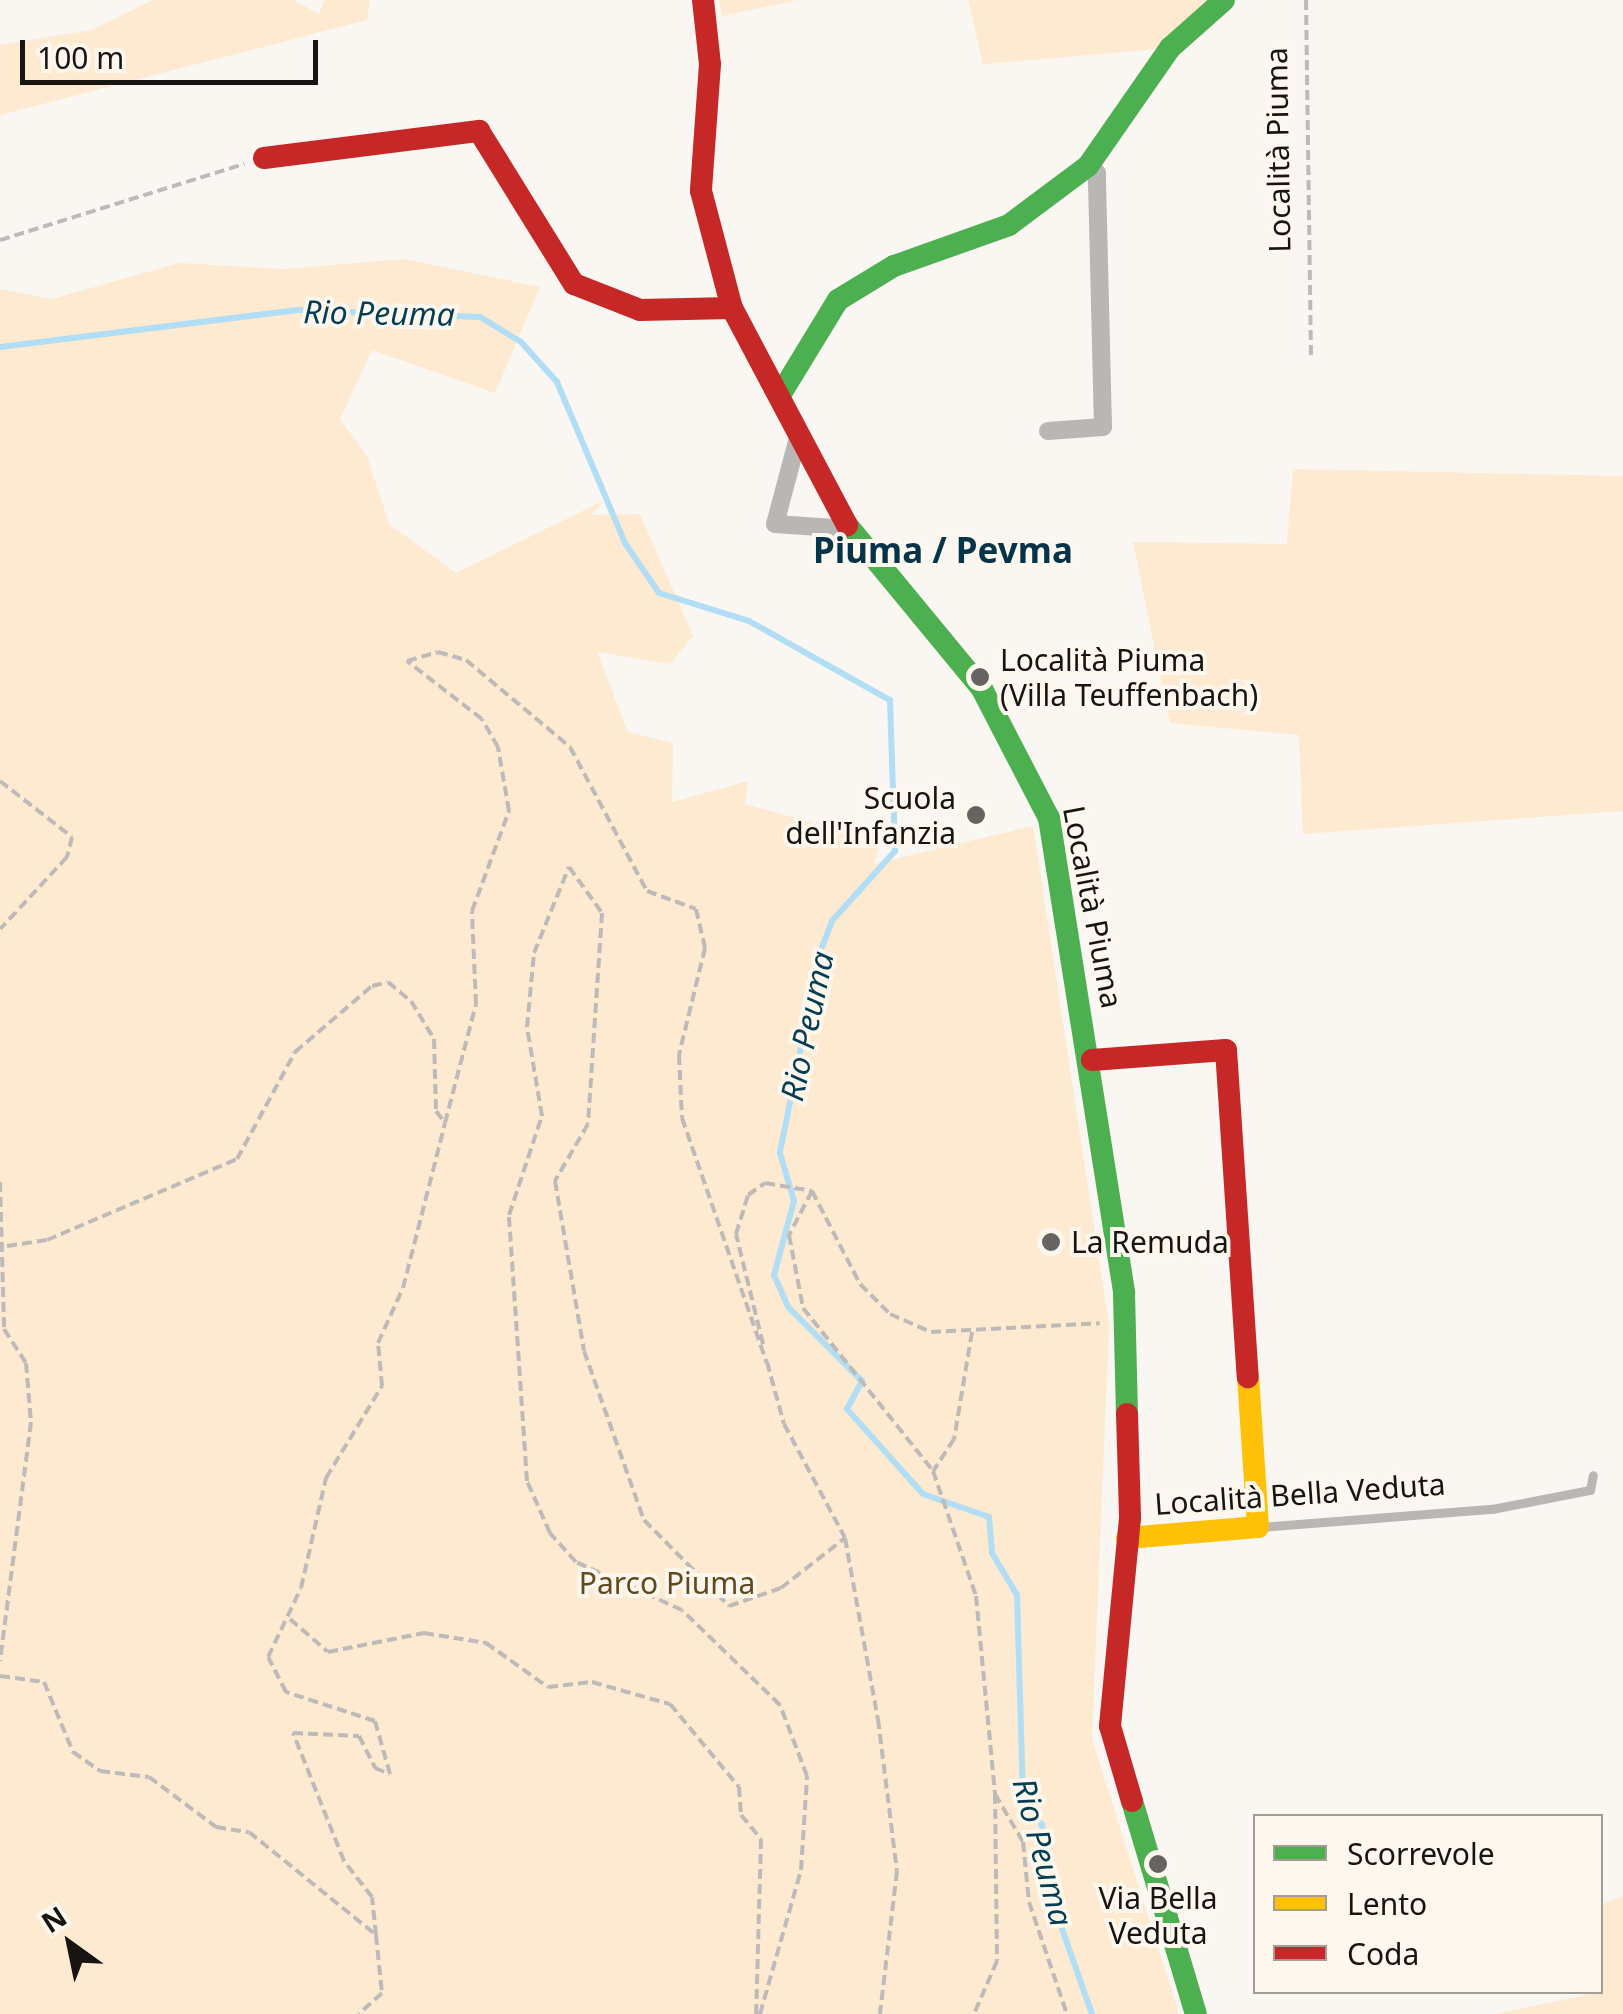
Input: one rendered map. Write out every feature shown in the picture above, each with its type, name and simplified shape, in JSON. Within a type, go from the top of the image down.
[{"type":"street","name":"Località Piuma","points":[[702,0],[710,64],[701,191],[732,308],[849,529],[1010,732],[1049,818],[1092,1060],[1124,1322],[1128,1538]]},
{"type":"street","points":[[780,395],[838,300],[894,266],[1008,225],[1088,166],[1170,48],[1224,0]]},
{"type":"street","points":[[264,158],[479,130],[574,284],[640,310],[732,308]]},
{"type":"street","points":[[1048,431],[1104,427],[1097,173],[1088,166]]},
{"type":"street","points":[[798,434],[775,524],[849,529]]},
{"type":"street","points":[[1092,1060],[1226,1050],[1258,1527]]},
{"type":"street","name":"Località Bella Veduta","points":[[1196,2014],[1110,1726],[1128,1538],[1258,1527]]},
{"type":"lane","name":"Località Bella Veduta","points":[[1258,1527],[1492,1509],[1590,1490],[1593,1476]]},
{"type":"path","name":"Località Piuma","points":[[1306,0],[1311,358]]},
{"type":"path","points":[[0,240],[264,158]]},
{"type":"path","points":[[359,2014],[382,1993],[372,1897],[344,1861],[293,1733],[350,1733],[368,1744],[383,1775],[390,1764],[375,1722],[275,1682],[268,1657],[290,1619],[326,1478],[382,1386],[378,1343],[403,1288],[476,1004],[472,911],[509,811],[498,747],[482,719],[407,661],[438,652],[466,660],[570,748],[647,891],[696,910],[705,948],[679,1055],[682,1118],[767,1363]]},
{"type":"path","points":[[0,782],[72,837],[67,858],[0,929]]},
{"type":"path","points":[[758,2014],[801,1870],[807,1776],[780,1705],[682,1610],[576,1562],[550,1533],[528,1481],[509,1215],[542,1116],[527,1027],[534,954],[569,867],[602,914],[588,1124],[555,1180],[584,1351],[644,1520],[729,1606],[781,1588],[846,1538]]},
{"type":"path","points":[[8,1246],[47,1240],[237,1159],[295,1052],[372,986],[388,982],[411,1001],[434,1039],[436,1111],[445,1123]]},
{"type":"path","points":[[0,1182],[8,1246],[4,1329],[26,1363],[32,1422],[0,1661]]},
{"type":"path","points":[[812,1191],[765,1183],[748,1195],[736,1234],[784,1424],[846,1538],[897,1870],[880,2014]]},
{"type":"path","points":[[812,1191],[860,1284],[890,1314],[931,1332],[1124,1322]]},
{"type":"path","points":[[812,1191],[789,1235],[802,1308],[933,1471],[976,1596],[995,1794],[997,1961],[974,2014]]},
{"type":"path","points":[[933,1471],[954,1439],[972,1332]]},
{"type":"path","points":[[290,1619],[328,1652],[424,1633],[486,1643],[548,1687],[592,1682],[670,1704],[738,1787],[741,1815],[761,1839],[758,2014]]},
{"type":"path","points":[[0,1676],[44,1682],[73,1752],[100,1771],[149,1777],[216,1827],[249,1832],[376,1935]]},
{"type":"path","points":[[995,1794],[1023,1842],[1029,1902],[1067,2014]]},
{"type":"green space","points":[[153,0],[293,0],[319,14],[325,0],[370,0],[367,20],[0,115],[0,45],[92,30]]},
{"type":"green space","points":[[719,0],[798,0],[722,16]]},
{"type":"green space","points":[[968,0],[1224,0],[1170,48],[983,64]]},
{"type":"green space","name":"Parco Piuma","points":[[404,259],[540,287],[495,393],[372,350],[340,419],[367,456],[389,524],[456,573],[603,501],[592,515],[640,514],[693,636],[670,664],[597,652],[628,732],[673,743],[672,802],[748,781],[745,804],[881,841],[874,864],[1033,826],[1109,1325],[1092,1739],[1179,2014],[0,2014],[0,289],[52,299],[179,263],[284,269]]},
{"type":"green space","points":[[1293,469],[1623,476],[1623,811],[1303,834],[1299,735],[1170,723],[1133,542],[1287,544]]},
{"type":"green space","points":[[1623,1896],[1623,2014],[1496,2014],[1603,1994],[1603,1904]]},
{"type":"waterway","name":"Rio Peuma","points":[[0,347],[298,310],[480,317],[521,342],[557,382],[625,543],[659,593],[749,621],[890,700],[895,851],[832,921],[820,952],[780,1153],[794,1201],[774,1275],[789,1308],[862,1381],[847,1409],[923,1494],[989,1517],[992,1553],[1017,1595],[1023,1802],[1042,1825],[1048,1889],[1092,2014]]},
{"type":"traffic: fast","points":[[780,395],[838,300],[894,266],[1009,225],[1088,166],[1170,48],[1224,0]]},
{"type":"traffic: fast","points":[[847,525],[982,689],[1049,818],[1124,1293],[1127,1414]]},
{"type":"traffic: fast","points":[[1132,1801],[1196,2014]]},
{"type":"traffic: slow","points":[[1127,1538],[1258,1527],[1248,1377]]},
{"type":"traffic: jam","points":[[703,0],[710,64],[701,191],[732,308],[847,525]]},
{"type":"traffic: jam","points":[[264,158],[479,131],[574,284],[640,310],[732,308]]},
{"type":"traffic: jam","points":[[1092,1060],[1226,1050],[1248,1377]]},
{"type":"traffic: jam","points":[[1127,1414],[1130,1518],[1110,1726],[1132,1801]]},
{"type":"place","name":"Località Piuma (Villa Teuffenbach)","points":[[980,677]]},
{"type":"place","name":"Scuola dell'Infanzia","points":[[976,815]]},
{"type":"place","name":"La Remuda","points":[[1051,1242]]},
{"type":"place","name":"Via Bella Veduta","points":[[1158,1864]]},
{"type":"district","name":"Piuma / Pevma","points":[[943,550]]}]
